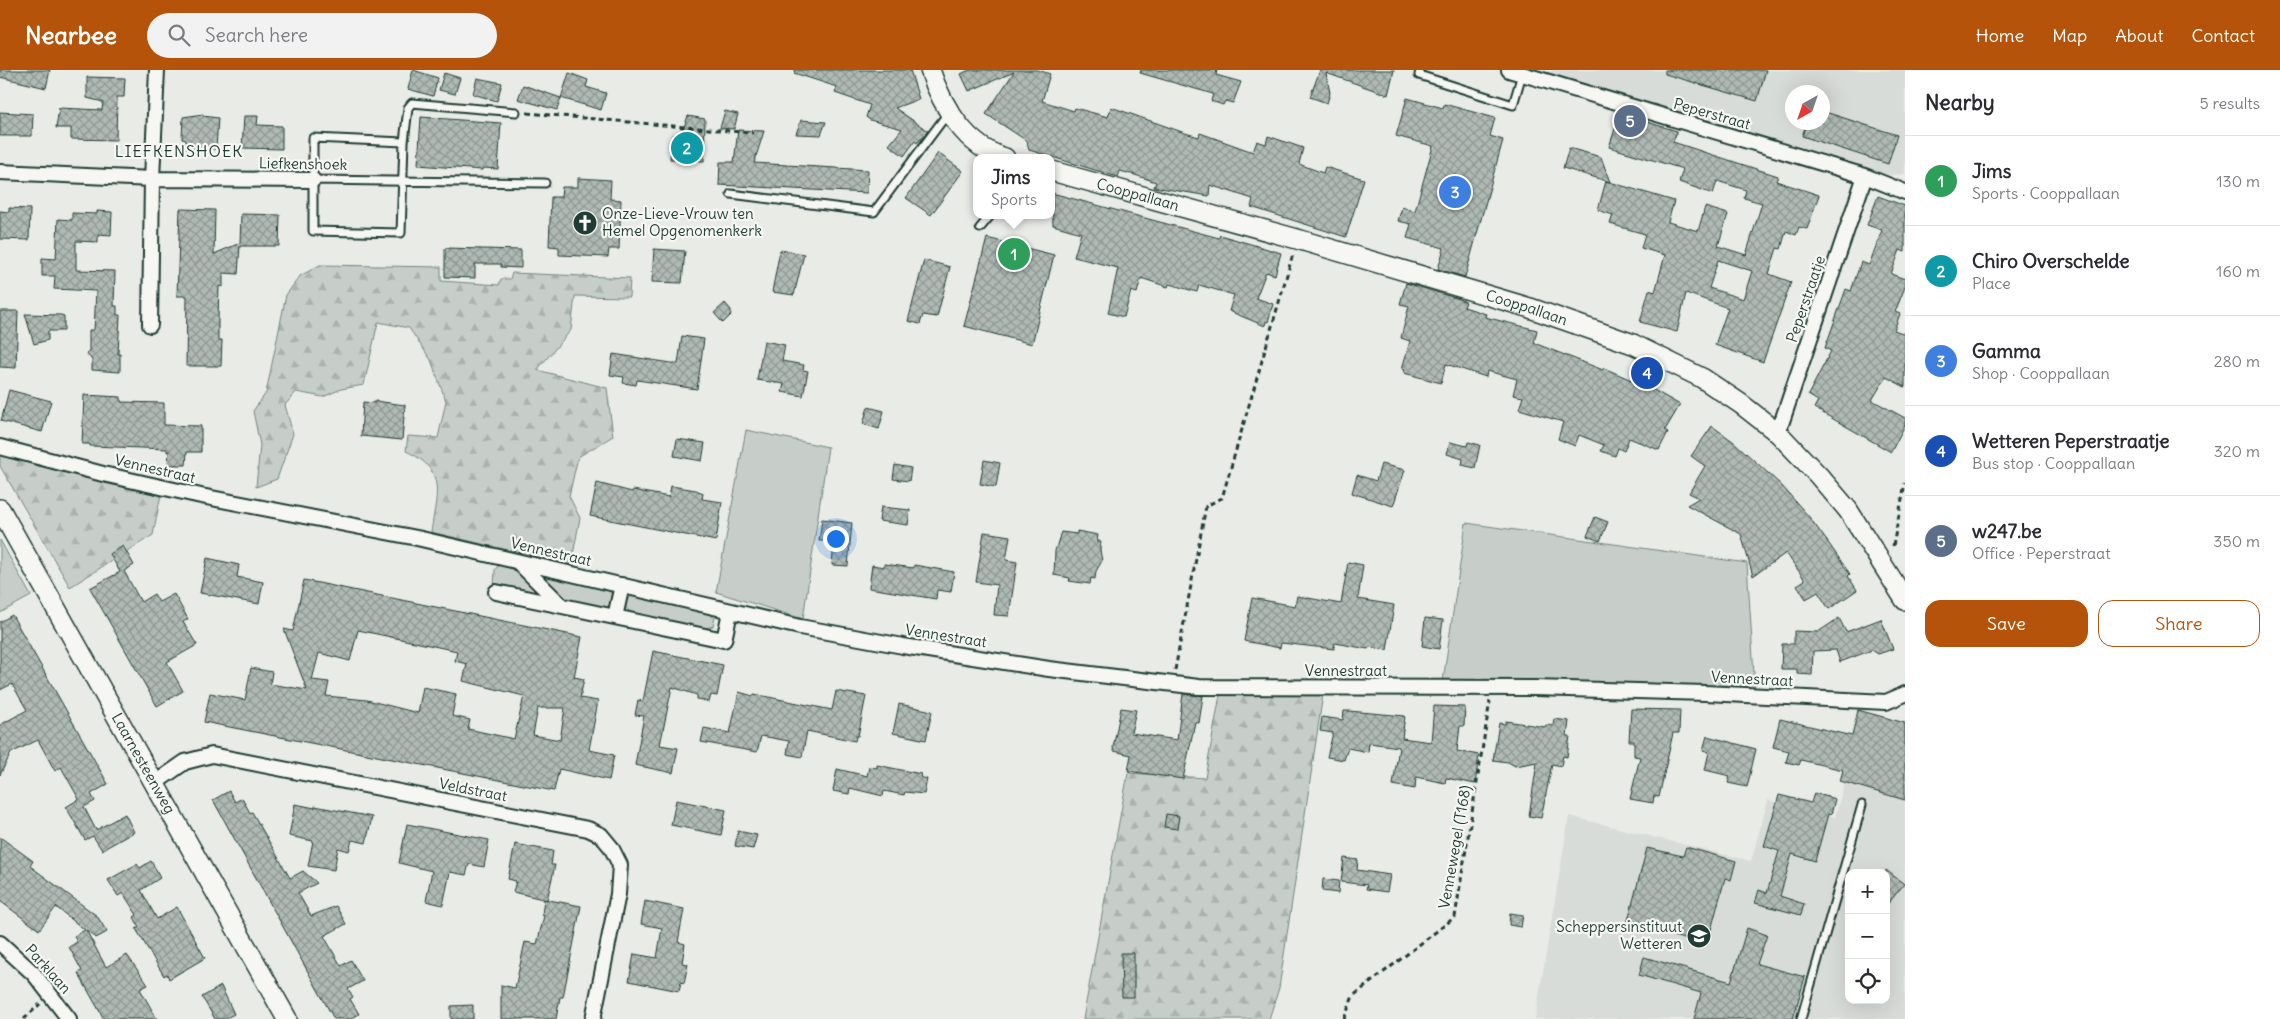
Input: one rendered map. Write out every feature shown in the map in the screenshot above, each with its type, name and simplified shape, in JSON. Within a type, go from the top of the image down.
[{"type":"street","points":[[150,325],[152,179],[157,70]]},
{"type":"street","points":[[930,70],[948,112],[968,135],[991,154]]},
{"type":"street","name":"Peperstraat","points":[[1516,72],[1865,176],[1905,192]]},
{"type":"street","name":"Liefkenshoek","points":[[0,172],[152,179],[313,180]]},
{"type":"street","name":"Cooppallaan","points":[[1055,172],[1297,238],[1530,308],[1632,344],[1702,378],[1741,404],[1778,433],[1819,476],[1848,510],[1905,600]]},
{"type":"street","name":"Peperstraatje","points":[[1778,433],[1865,176]]},
{"type":"street","name":"Vennestraat","points":[[0,447],[103,474],[201,496],[339,521],[516,560],[730,612],[931,651],[1049,669],[1199,687],[1492,688],[1696,692],[1886,702],[1905,694]]},
{"type":"street","name":"Laarnesteenweg","points":[[0,509],[287,1019]]},
{"type":"street","points":[[516,560],[562,606]]},
{"type":"street","points":[[615,617],[622,585]]},
{"type":"street","points":[[496,592],[724,640],[730,612]]},
{"type":"street","name":"Veldstraat","points":[[155,783],[185,762],[212,755],[588,829],[602,835],[611,847],[620,865],[618,894],[593,1019]]},
{"type":"street","name":"Parklaan","points":[[0,943],[34,974],[69,1019]]},
{"type":"lane","points":[[1420,70],[1419,75],[1513,104],[1516,72]]},
{"type":"lane","points":[[404,142],[313,138],[313,231],[401,233],[404,142],[408,108],[412,103],[516,112]]},
{"type":"lane","points":[[731,194],[874,212],[948,112]]},
{"type":"lane","name":"Liefkenshoek","points":[[313,180],[545,183]]},
{"type":"lane","points":[[980,228],[988,219]]},
{"type":"lane","points":[[1801,1019],[1862,805]]},
{"type":"path","points":[[516,112],[753,133]]},
{"type":"path","points":[[1172,684],[1206,506],[1222,498],[1297,238]]},
{"type":"path","points":[[1892,547],[1905,483]]},
{"type":"path","name":"Vennewegel (T168)","points":[[1344,1019],[1353,996],[1455,917],[1492,688]]},
{"type":"path","points":[[24,1019],[51,994]]},
{"type":"shaded area","points":[[1551,70],[1905,70],[1905,174],[1865,176],[1548,82]]},
{"type":"shaded area","name":"Scheppersinstituut Wetteren","points":[[1905,742],[1905,1019],[1535,1019],[1569,816],[1751,861],[1768,800],[1835,817],[1853,752]]},
{"type":"green space","points":[[320,265],[441,267],[441,281],[499,285],[501,279],[510,279],[512,273],[630,278],[629,297],[575,296],[571,330],[537,370],[607,388],[613,436],[578,457],[569,496],[580,518],[571,565],[431,532],[436,496],[434,475],[419,458],[406,451],[408,436],[438,438],[446,401],[431,360],[409,328],[378,322],[364,385],[341,389],[323,397],[296,392],[285,405],[293,434],[277,479],[256,487],[260,445],[253,411],[266,393],[286,295],[300,276]]},
{"type":"green space","points":[[746,430],[828,447],[803,619],[716,592]]},
{"type":"green space","points":[[0,456],[161,494],[153,535],[70,587],[0,466]]},
{"type":"green space","points":[[1466,523],[1747,563],[1755,690],[1636,683],[1443,681]]},
{"type":"green space","points":[[0,540],[31,596],[0,613]]},
{"type":"green space","points":[[501,562],[517,567],[548,597],[494,586],[495,570]]},
{"type":"green space","points":[[531,567],[609,589],[612,595],[611,603],[603,609],[562,599]]},
{"type":"green space","points":[[640,594],[701,609],[715,618],[713,626],[703,629],[631,613],[625,606],[626,601],[632,596]]},
{"type":"green space","points":[[1323,694],[1279,988],[1269,1019],[1083,1019],[1128,773],[1205,778],[1220,695]]},
{"type":"building","points":[[0,70],[50,70],[46,88],[0,77]]},
{"type":"building","points":[[413,70],[438,78],[433,96],[408,89]]},
{"type":"building","points":[[795,70],[910,70],[919,99],[895,108],[928,131],[917,143],[915,141],[904,156],[889,145],[902,129],[870,120],[866,117],[870,105],[835,93],[837,87],[794,73]]},
{"type":"building","points":[[969,70],[1038,70],[1050,74],[1042,101],[1074,111],[1075,108],[1108,117],[1111,107],[1185,133],[1199,137],[1200,133],[1253,152],[1257,141],[1266,144],[1268,136],[1303,148],[1299,164],[1323,173],[1325,167],[1364,179],[1346,237],[1251,207],[1253,199],[1210,185],[1209,196],[1154,187],[1156,182],[1135,175],[1120,171],[1118,177],[1055,158],[1055,154],[1042,154],[1029,150],[1027,141],[986,114],[1014,72],[969,91],[961,74]]},
{"type":"building","points":[[1141,70],[1217,70],[1216,75],[1241,82],[1233,103],[1225,101],[1223,105],[1211,101],[1213,94],[1140,73]]},
{"type":"building","points":[[1320,70],[1394,70],[1388,95],[1326,73],[1330,93],[1327,103],[1310,97]]},
{"type":"building","points":[[1665,70],[1766,70],[1757,101],[1665,74]]},
{"type":"building","points":[[444,73],[460,78],[455,94],[439,90]]},
{"type":"building","points":[[569,73],[588,80],[586,87],[606,93],[601,110],[561,98]]},
{"type":"building","points":[[87,77],[125,78],[124,97],[117,97],[116,140],[71,139],[71,128],[56,128],[59,108],[102,110],[103,102],[87,98]]},
{"type":"building","points":[[477,78],[502,83],[497,101],[473,94]]},
{"type":"building","points":[[523,85],[561,98],[557,110],[518,99]]},
{"type":"building","points":[[1407,98],[1443,108],[1444,104],[1495,118],[1490,136],[1503,140],[1465,277],[1438,269],[1444,248],[1407,238],[1411,224],[1398,221],[1402,207],[1415,211],[1433,146],[1396,136]]},
{"type":"building","points":[[725,111],[738,114],[734,129],[720,128]]},
{"type":"building","points":[[0,112],[33,114],[32,136],[0,136]]},
{"type":"building","points":[[203,114],[203,116],[218,118],[216,149],[186,148],[186,140],[182,139],[183,117]]},
{"type":"building","points":[[1620,114],[1677,131],[1673,142],[1778,176],[1776,181],[1819,195],[1807,229],[1799,227],[1796,235],[1786,231],[1781,249],[1777,248],[1769,274],[1791,282],[1763,362],[1715,345],[1728,308],[1686,293],[1677,332],[1640,322],[1649,290],[1655,292],[1665,255],[1641,248],[1645,234],[1610,224],[1613,215],[1598,210],[1606,181],[1674,201],[1668,222],[1698,231],[1705,207],[1728,214],[1718,246],[1746,255],[1762,203],[1744,198],[1746,190],[1717,181],[1713,194],[1679,182],[1683,169],[1609,147]],"holes":[[[1718,260],[1752,271],[1743,299],[1709,288]]]},
{"type":"building","points":[[1830,114],[1897,135],[1888,164],[1802,136],[1804,130],[1830,130]]},
{"type":"building","points":[[244,116],[258,116],[257,125],[282,126],[282,149],[242,148]]},
{"type":"building","points":[[688,116],[705,119],[704,161],[670,159],[672,135],[681,135]]},
{"type":"building","points":[[421,117],[501,123],[498,169],[483,168],[482,170],[418,165]]},
{"type":"building","points":[[801,120],[826,122],[821,135],[796,134]]},
{"type":"building","points":[[738,130],[764,131],[754,163],[868,170],[867,193],[719,185],[720,162],[734,162]]},
{"type":"building","points":[[1569,148],[1601,157],[1610,182],[1563,168]]},
{"type":"building","points":[[938,153],[963,171],[931,215],[906,198]]},
{"type":"building","name":"Onze-Lieve-Vrouw ten Hemel Opgenomenkerk","points":[[578,178],[611,180],[610,199],[621,200],[619,249],[609,249],[608,257],[559,255],[559,247],[549,246],[551,197],[561,197],[562,187],[578,187]]},
{"type":"building","points":[[1055,194],[1219,238],[1220,235],[1281,253],[1275,275],[1266,272],[1256,298],[1273,304],[1268,322],[1266,321],[1265,326],[1229,311],[1234,295],[1199,285],[1197,292],[1169,284],[1168,287],[1141,278],[1137,293],[1131,291],[1124,317],[1108,313],[1118,268],[1074,257],[1081,233],[1053,225],[1053,219],[1055,219]]},
{"type":"building","points":[[1878,196],[1905,206],[1905,252],[1900,250],[1891,274],[1905,279],[1905,287],[1895,312],[1900,314],[1894,330],[1905,334],[1905,387],[1886,377],[1872,400],[1905,418],[1905,425],[1891,452],[1814,408],[1818,401],[1808,395],[1831,351],[1825,348],[1846,289],[1851,291],[1861,262],[1869,265],[1882,230],[1867,225]]},
{"type":"building","points":[[9,208],[30,209],[29,240],[0,239],[0,211],[9,212]]},
{"type":"building","points":[[180,209],[215,210],[214,254],[240,243],[241,214],[280,215],[279,246],[240,246],[238,274],[223,273],[223,287],[219,286],[218,320],[218,340],[222,340],[221,366],[186,366],[187,296],[177,296]]},
{"type":"building","points":[[97,211],[112,212],[111,235],[98,234],[98,242],[76,241],[76,270],[115,271],[114,306],[117,306],[117,315],[120,315],[118,354],[120,354],[120,372],[92,370],[92,360],[86,353],[89,351],[89,330],[94,330],[96,291],[54,289],[55,276],[42,276],[42,258],[56,259],[58,219],[72,220],[72,213],[97,214]]},
{"type":"building","points":[[987,238],[1054,255],[1032,344],[964,326]]},
{"type":"building","points":[[445,248],[521,250],[521,268],[501,267],[501,264],[475,264],[475,278],[445,277]]},
{"type":"building","points":[[654,249],[685,251],[682,283],[652,282]]},
{"type":"building","points":[[780,250],[804,254],[794,295],[772,292]]},
{"type":"building","points":[[924,260],[950,267],[937,317],[923,315],[920,324],[908,321]]},
{"type":"building","points":[[1406,283],[1466,302],[1464,307],[1486,314],[1485,317],[1537,330],[1534,343],[1603,370],[1604,368],[1652,389],[1680,405],[1665,430],[1668,432],[1659,450],[1629,438],[1624,451],[1618,448],[1615,456],[1601,451],[1604,445],[1579,435],[1575,446],[1558,439],[1563,422],[1519,409],[1523,397],[1513,395],[1517,379],[1487,371],[1486,377],[1446,364],[1441,383],[1404,373],[1405,370],[1402,369],[1410,341],[1401,338],[1409,306],[1400,304]]},
{"type":"building","points":[[725,303],[731,310],[731,315],[723,323],[714,313]]},
{"type":"building","points":[[0,311],[18,311],[16,368],[0,367]]},
{"type":"building","points":[[25,314],[64,316],[64,331],[48,331],[48,340],[34,344]]},
{"type":"building","points":[[682,336],[704,339],[697,389],[637,380],[636,385],[623,383],[624,377],[610,375],[613,354],[678,364]]},
{"type":"building","points":[[764,341],[785,345],[782,361],[804,365],[803,370],[808,371],[803,396],[782,392],[784,384],[757,380]]},
{"type":"building","points":[[9,390],[51,401],[42,432],[1,421]]},
{"type":"building","points":[[84,395],[121,397],[121,402],[164,403],[164,425],[201,426],[201,452],[187,452],[186,465],[168,465],[169,451],[167,452],[167,449],[90,446],[90,444],[82,444]]},
{"type":"building","points":[[375,401],[405,405],[402,440],[361,436],[363,402],[375,403]]},
{"type":"building","points":[[868,407],[884,411],[879,429],[863,424]]},
{"type":"building","points":[[1712,426],[1734,442],[1781,485],[1810,518],[1829,544],[1850,574],[1848,576],[1857,590],[1829,609],[1818,592],[1806,599],[1797,585],[1805,580],[1786,553],[1753,576],[1741,534],[1687,505],[1699,498],[1689,493],[1705,466],[1691,456]]},
{"type":"building","points":[[677,439],[705,443],[702,461],[674,456]]},
{"type":"building","points":[[1450,442],[1467,446],[1468,442],[1480,445],[1475,468],[1462,465],[1463,459],[1447,454]]},
{"type":"building","points":[[984,460],[1000,463],[996,487],[980,484]]},
{"type":"building","points":[[1381,464],[1405,470],[1393,506],[1352,493],[1357,475],[1376,481]]},
{"type":"building","points":[[895,465],[911,468],[909,481],[893,479]]},
{"type":"building","points":[[597,483],[632,492],[633,490],[669,497],[671,486],[696,490],[703,493],[702,499],[722,502],[716,541],[590,516]]},
{"type":"building","points":[[881,507],[910,510],[908,525],[879,521]]},
{"type":"building","points":[[1595,517],[1608,522],[1600,541],[1587,536]]},
{"type":"building","points":[[822,519],[852,523],[848,566],[832,565],[834,541],[819,541]]},
{"type":"building","points":[[1077,531],[1098,535],[1097,541],[1101,541],[1102,561],[1096,571],[1095,579],[1091,578],[1090,584],[1069,581],[1070,578],[1054,575],[1055,551],[1061,532],[1077,534]]},
{"type":"building","points":[[984,532],[1010,536],[1006,560],[1017,562],[1009,616],[994,615],[997,585],[976,582]]},
{"type":"building","points":[[123,546],[134,565],[124,571],[141,602],[154,594],[159,602],[174,594],[188,619],[183,622],[197,645],[167,662],[183,691],[157,706],[90,588],[120,572],[110,554]]},
{"type":"building","points":[[207,558],[239,565],[237,577],[263,582],[259,604],[200,593]]},
{"type":"building","points":[[1348,562],[1363,565],[1358,599],[1394,605],[1387,650],[1369,647],[1368,649],[1335,643],[1334,649],[1281,643],[1280,648],[1244,641],[1252,598],[1295,606],[1297,596],[1341,604]]},
{"type":"building","points":[[884,564],[914,568],[914,565],[954,572],[951,592],[937,590],[936,599],[869,588],[872,565],[884,567]]},
{"type":"building","points":[[304,580],[582,637],[574,677],[584,679],[580,698],[598,701],[589,750],[614,755],[609,780],[559,769],[554,791],[204,722],[210,693],[245,700],[251,668],[272,672],[270,684],[307,690],[284,629],[293,631]],"holes":[[[358,630],[457,651],[455,661],[467,664],[463,681],[524,696],[514,739],[468,729],[470,720],[452,716],[456,694],[423,687],[418,713],[367,700],[326,696],[329,682],[312,680],[319,653],[350,661]],[[538,708],[565,708],[560,740],[533,735]]]},
{"type":"building","points":[[12,615],[108,784],[91,794],[95,801],[84,807],[96,830],[125,814],[134,832],[102,850],[93,836],[85,840],[66,807],[79,799],[61,767],[55,771],[38,740],[11,753],[0,775],[0,725],[27,710],[12,684],[0,690],[0,622]]},
{"type":"building","points":[[1425,618],[1443,620],[1439,649],[1422,646]]},
{"type":"building","points":[[1839,618],[1846,632],[1881,619],[1893,649],[1878,654],[1872,650],[1840,662],[1836,650],[1813,651],[1812,675],[1797,674],[1797,669],[1781,669],[1782,644],[1794,644],[1794,631],[1818,632]]},
{"type":"building","points":[[653,651],[723,665],[717,696],[711,695],[709,702],[697,699],[697,695],[672,687],[660,745],[678,748],[673,773],[635,765],[644,716],[635,715],[638,700],[643,701]]},
{"type":"building","points":[[836,691],[866,696],[858,736],[856,736],[855,741],[807,731],[802,757],[787,754],[789,741],[761,736],[757,752],[701,742],[704,728],[730,733],[739,692],[832,710]]},
{"type":"building","points":[[1183,694],[1203,696],[1199,723],[1195,722],[1183,779],[1128,771],[1131,755],[1114,751],[1113,748],[1121,708],[1136,710],[1131,733],[1177,740]]},
{"type":"building","points":[[899,704],[932,711],[926,740],[893,733]]},
{"type":"building","points":[[1434,706],[1465,707],[1464,726],[1460,726],[1457,751],[1479,755],[1475,784],[1446,778],[1445,783],[1416,777],[1415,789],[1393,785],[1399,747],[1369,743],[1368,752],[1348,748],[1344,760],[1327,757],[1333,733],[1320,731],[1322,717],[1343,720],[1344,711],[1405,716],[1402,738],[1431,742]]},
{"type":"building","points":[[1631,709],[1680,710],[1679,733],[1673,733],[1659,797],[1654,796],[1653,803],[1630,799],[1640,757],[1634,756],[1634,741],[1629,741]]},
{"type":"building","points":[[1858,710],[1905,723],[1905,800],[1840,781],[1843,770],[1801,760],[1799,765],[1786,762],[1789,751],[1773,747],[1780,719],[1852,736]]},
{"type":"building","points":[[1554,719],[1569,721],[1567,736],[1570,736],[1567,757],[1563,756],[1561,766],[1552,764],[1541,818],[1529,816],[1537,762],[1515,766],[1508,762],[1493,760],[1499,723],[1505,724],[1506,721],[1545,727],[1546,725],[1553,726]]},
{"type":"building","points":[[1707,736],[1756,749],[1747,787],[1728,783],[1730,776],[1705,770],[1709,752],[1703,750]]},
{"type":"building","points":[[877,765],[921,774],[920,777],[927,779],[924,794],[905,792],[904,795],[884,791],[883,796],[850,788],[849,794],[833,791],[837,769],[867,776],[869,767],[877,768]]},
{"type":"building","points":[[229,791],[235,802],[242,798],[250,813],[252,812],[290,878],[303,871],[317,883],[298,893],[311,916],[336,906],[346,924],[324,936],[341,966],[351,960],[363,981],[348,989],[353,997],[350,999],[359,1014],[351,1019],[334,1019],[213,800]]},
{"type":"building","points":[[1814,793],[1835,799],[1831,815],[1828,814],[1815,861],[1792,854],[1780,896],[1804,904],[1801,915],[1755,903],[1759,890],[1767,893],[1779,851],[1764,846],[1779,795],[1811,803]]},
{"type":"building","points":[[676,800],[726,810],[721,835],[671,825]]},
{"type":"building","points":[[295,804],[372,817],[366,843],[352,840],[349,851],[338,848],[334,870],[308,866],[313,841],[289,836]]},
{"type":"building","points":[[1166,814],[1179,816],[1177,829],[1164,827]]},
{"type":"building","points":[[407,824],[489,840],[484,867],[469,864],[466,875],[450,872],[443,905],[426,901],[432,871],[399,863]]},
{"type":"building","points":[[738,831],[757,835],[753,849],[735,846]]},
{"type":"building","points":[[0,837],[33,861],[30,866],[97,916],[107,932],[96,938],[86,930],[106,967],[127,955],[148,985],[140,989],[157,1019],[104,1019],[78,973],[82,971],[69,947],[77,942],[74,936],[85,930],[56,907],[39,930],[0,901]]},
{"type":"building","points":[[515,844],[553,851],[551,865],[555,865],[547,900],[513,892],[516,881],[508,879]]},
{"type":"building","points":[[1686,847],[1736,861],[1731,880],[1725,878],[1707,945],[1627,924],[1647,848],[1683,856]]},
{"type":"building","points":[[1344,858],[1358,860],[1357,870],[1390,875],[1387,892],[1366,889],[1367,885],[1341,882]]},
{"type":"building","points":[[151,861],[160,878],[141,890],[157,919],[177,907],[205,958],[169,979],[167,974],[164,976],[136,929],[139,927],[134,917],[137,915],[123,893],[118,896],[108,880],[137,864],[140,868]]},
{"type":"building","points":[[1890,873],[1904,884],[1890,901]]},
{"type":"building","points":[[1323,879],[1339,881],[1338,893],[1322,891]]},
{"type":"building","points":[[544,899],[581,906],[563,997],[560,997],[556,1019],[501,1019],[501,985],[515,988],[525,942],[537,944],[544,916],[542,915]]},
{"type":"building","points":[[645,901],[684,909],[678,942],[685,944],[682,963],[688,964],[684,983],[681,982],[679,991],[629,981],[634,954],[657,958],[662,928],[641,924]]},
{"type":"building","points":[[1510,913],[1523,915],[1521,927],[1509,925]]},
{"type":"building","points":[[1747,928],[1767,935],[1757,964],[1805,977],[1793,1019],[1694,1019],[1701,993],[1639,975],[1644,957],[1731,982]]},
{"type":"building","points":[[1121,953],[1134,953],[1134,997],[1122,997]]},
{"type":"building","points":[[221,986],[234,1014],[224,1019],[215,1019],[202,997]]},
{"type":"building","points":[[473,1005],[473,1019],[451,1019],[451,1006]]},
{"type":"place","name":"w247.be","points":[[1630,121]]},
{"type":"place","name":"Chiro Overschelde","points":[[687,148]]},
{"type":"place","name":"Gamma","points":[[1455,192]]},
{"type":"place","name":"Onze-Lieve-Vrouw ten Hemel Opgenomenkerk","points":[[585,223]]},
{"type":"place","name":"Jims","points":[[1014,254]]},
{"type":"place","name":"Wetteren Peperstraatje","points":[[1647,373]]},
{"type":"place","name":"Scheppersinstituut Wetteren","points":[[1699,936]]},
{"type":"district","name":"LIEFKENSHOEK","points":[[179,151]]}]
